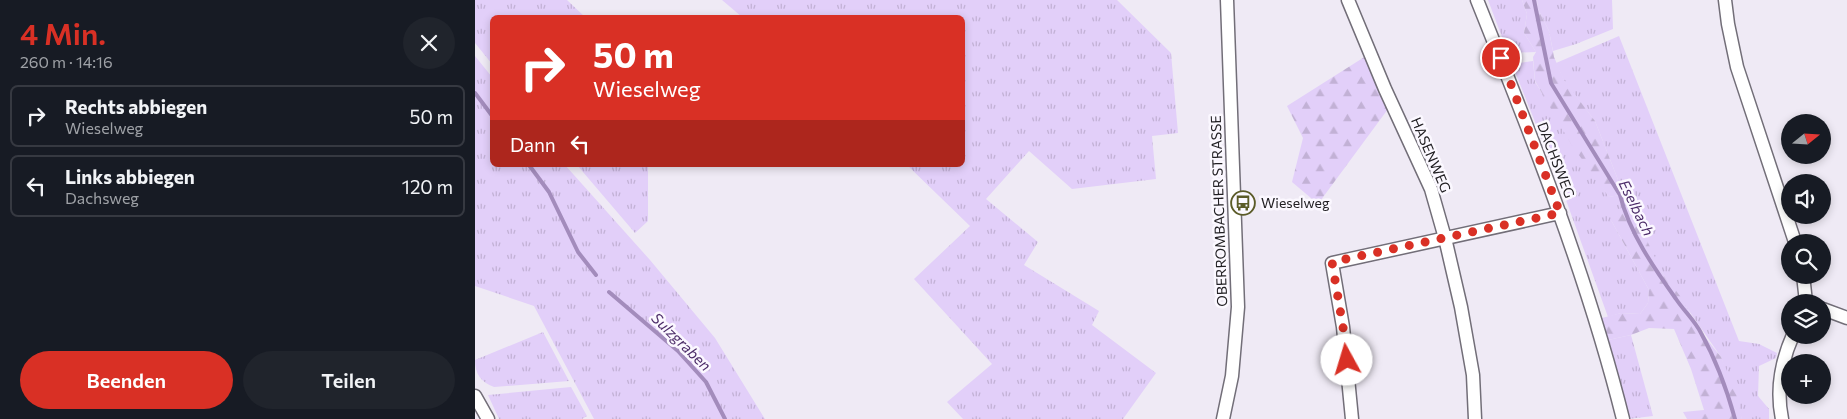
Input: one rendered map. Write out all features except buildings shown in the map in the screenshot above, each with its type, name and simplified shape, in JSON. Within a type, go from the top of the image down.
[{"type":"street","name":"OBERROMBACHER STRASSE","points":[[1223,419],[1232,376],[1238,306],[1227,0]]},
{"type":"street","name":"HASENWEG","points":[[1347,0],[1431,189],[1461,307],[1473,375],[1475,419]]},
{"type":"street","name":"DACHSWEG","points":[[1477,0],[1560,213],[1605,348],[1623,419]]},
{"type":"street","points":[[1725,0],[1737,67],[1792,234]]},
{"type":"street","points":[[1352,419],[1343,327],[1332,262],[1560,213]]},
{"type":"street","points":[[1831,312],[1847,318]]},
{"type":"street","points":[[1782,419],[1778,388],[1785,352],[1789,344]]},
{"type":"street","points":[[475,396],[488,419]]},
{"type":"green space","points":[[475,0],[567,0],[583,15],[490,15],[490,62],[475,43]]},
{"type":"green space","points":[[722,0],[1117,0],[1171,53],[1178,133],[1152,136],[1156,179],[1072,189],[1029,151],[986,199],[1038,242],[1024,265],[1099,311],[1092,325],[1156,373],[1123,419],[963,419],[947,402],[992,364],[914,279],[970,226],[909,167],[965,167],[965,15],[740,15]]},
{"type":"green space","points":[[1488,0],[1522,0],[1527,14],[1524,33],[1536,52],[1508,53]]},
{"type":"green space","points":[[1522,0],[1537,0],[1538,9],[1549,31],[1554,57],[1564,80],[1595,121],[1622,190],[1620,195],[1609,197],[1571,144],[1535,81],[1533,57],[1536,52],[1524,33],[1527,14]]},
{"type":"green space","points":[[1537,0],[1612,0],[1613,29],[1553,51],[1549,31],[1538,9]]},
{"type":"green space","points":[[1619,36],[1739,341],[1759,344],[1777,353],[1776,358],[1759,366],[1758,396],[1769,409],[1769,419],[1742,419],[1721,357],[1662,272],[1611,220],[1649,290],[1648,303],[1640,314],[1621,313],[1608,317],[1566,200],[1512,64],[1533,61],[1535,82],[1609,197],[1619,195],[1622,190],[1595,121],[1564,81],[1556,63]]},
{"type":"green space","points":[[475,56],[490,75],[490,167],[567,167],[650,260],[715,338],[765,419],[594,419],[534,306],[475,286]]},
{"type":"green space","points":[[1366,56],[1388,109],[1318,204],[1292,182],[1303,138],[1287,106]]},
{"type":"green space","points":[[579,167],[648,167],[648,221],[635,233]]},
{"type":"green space","points":[[1623,206],[1628,207],[1640,226],[1662,272],[1680,296],[1701,332],[1721,357],[1736,392],[1742,419],[1687,419],[1683,412],[1704,410],[1691,369],[1674,329],[1649,328],[1631,335],[1608,340],[1602,318],[1621,313],[1640,314],[1648,303],[1649,290],[1611,220]]},
{"type":"green space","points":[[543,332],[569,381],[494,387],[480,377],[476,369],[475,360]]},
{"type":"green space","points":[[1631,335],[1653,416],[1628,419],[1608,340]]},
{"type":"green space","points":[[571,387],[587,416],[582,419],[499,419],[488,395]]},
{"type":"waterway","name":"Eselbach","points":[[1534,0],[1551,83],[1620,195],[1629,223],[1643,249],[1701,333],[1721,375],[1735,419]]},
{"type":"waterway","name":"Sulzgraben","points":[[475,93],[490,113]]},
{"type":"waterway","name":"Sulzgraben","points":[[530,167],[549,192],[578,252],[596,275]]},
{"type":"waterway","name":"Sulzgraben","points":[[609,292],[678,351],[706,382],[725,419]]},
{"type":"place","name":"Wieselweg","points":[[1243,203]]},
{"type":"route","points":[[1347,360],[1332,262],[1560,213],[1501,58]]}]
